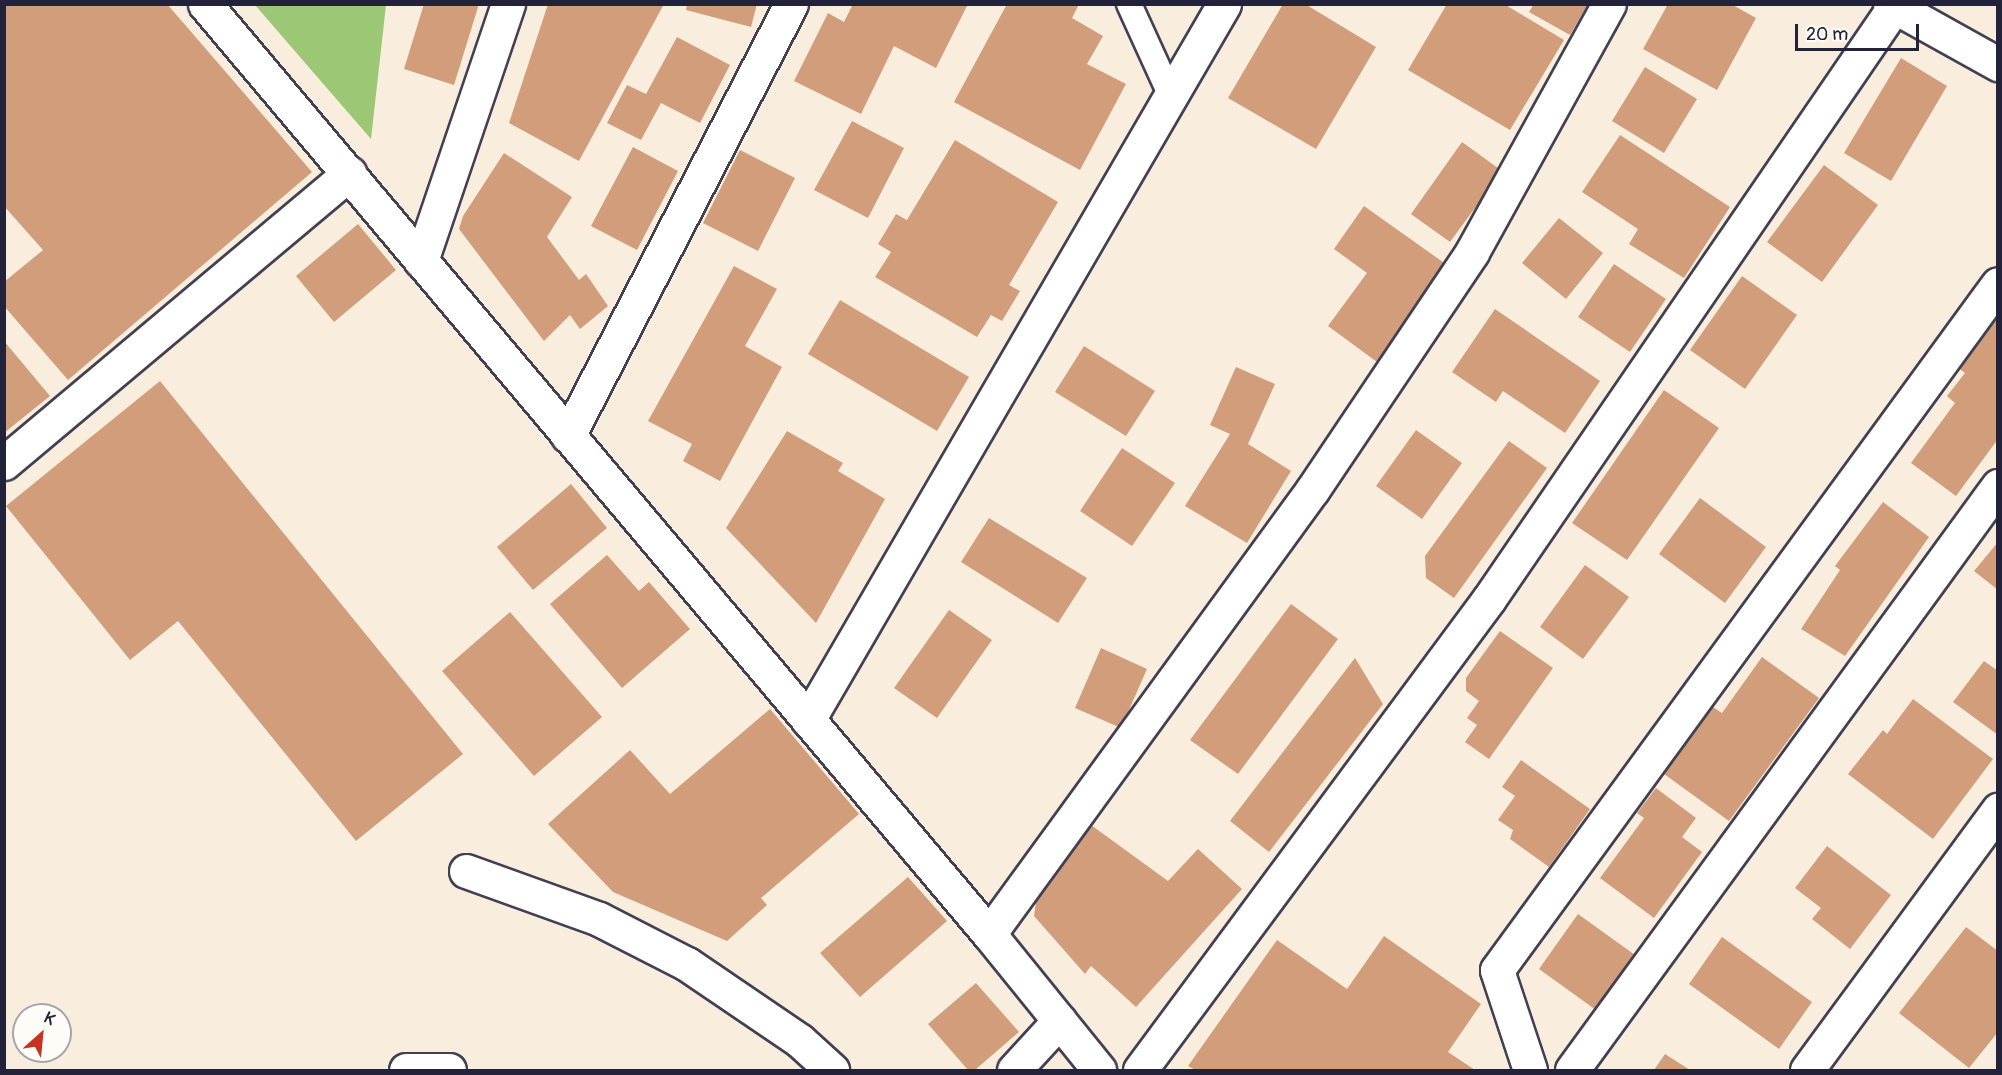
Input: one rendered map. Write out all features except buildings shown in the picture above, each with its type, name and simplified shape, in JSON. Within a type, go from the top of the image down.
[{"type":"main road","points":[[205,4],[350,173],[421,261],[989,934],[1099,1071]]},
{"type":"main road","points":[[421,261],[508,4]]},
{"type":"main road","points":[[568,436],[791,4]]},
{"type":"main road","points":[[808,720],[1224,4]]},
{"type":"main road","points":[[989,934],[1313,489],[1465,262],[1609,4]]},
{"type":"main road","points":[[1140,1071],[1489,599],[1892,5],[1998,64]]},
{"type":"main road","points":[[4,463],[350,173]]},
{"type":"main road","points":[[1530,1071],[1497,970],[1998,284]]},
{"type":"main road","points":[[1572,1071],[1998,486]]},
{"type":"main road","points":[[1807,1071],[1998,810]]},
{"type":"main road","points":[[466,871],[599,919],[687,964],[799,1040],[832,1071]]},
{"type":"main road","points":[[1014,1071],[1059,1021]]},
{"type":"main road","points":[[406,1071],[449,1071]]},
{"type":"lane","points":[[1129,4],[1171,96]]},
{"type":"green space","points":[[255,5],[386,5],[371,139]]}]
